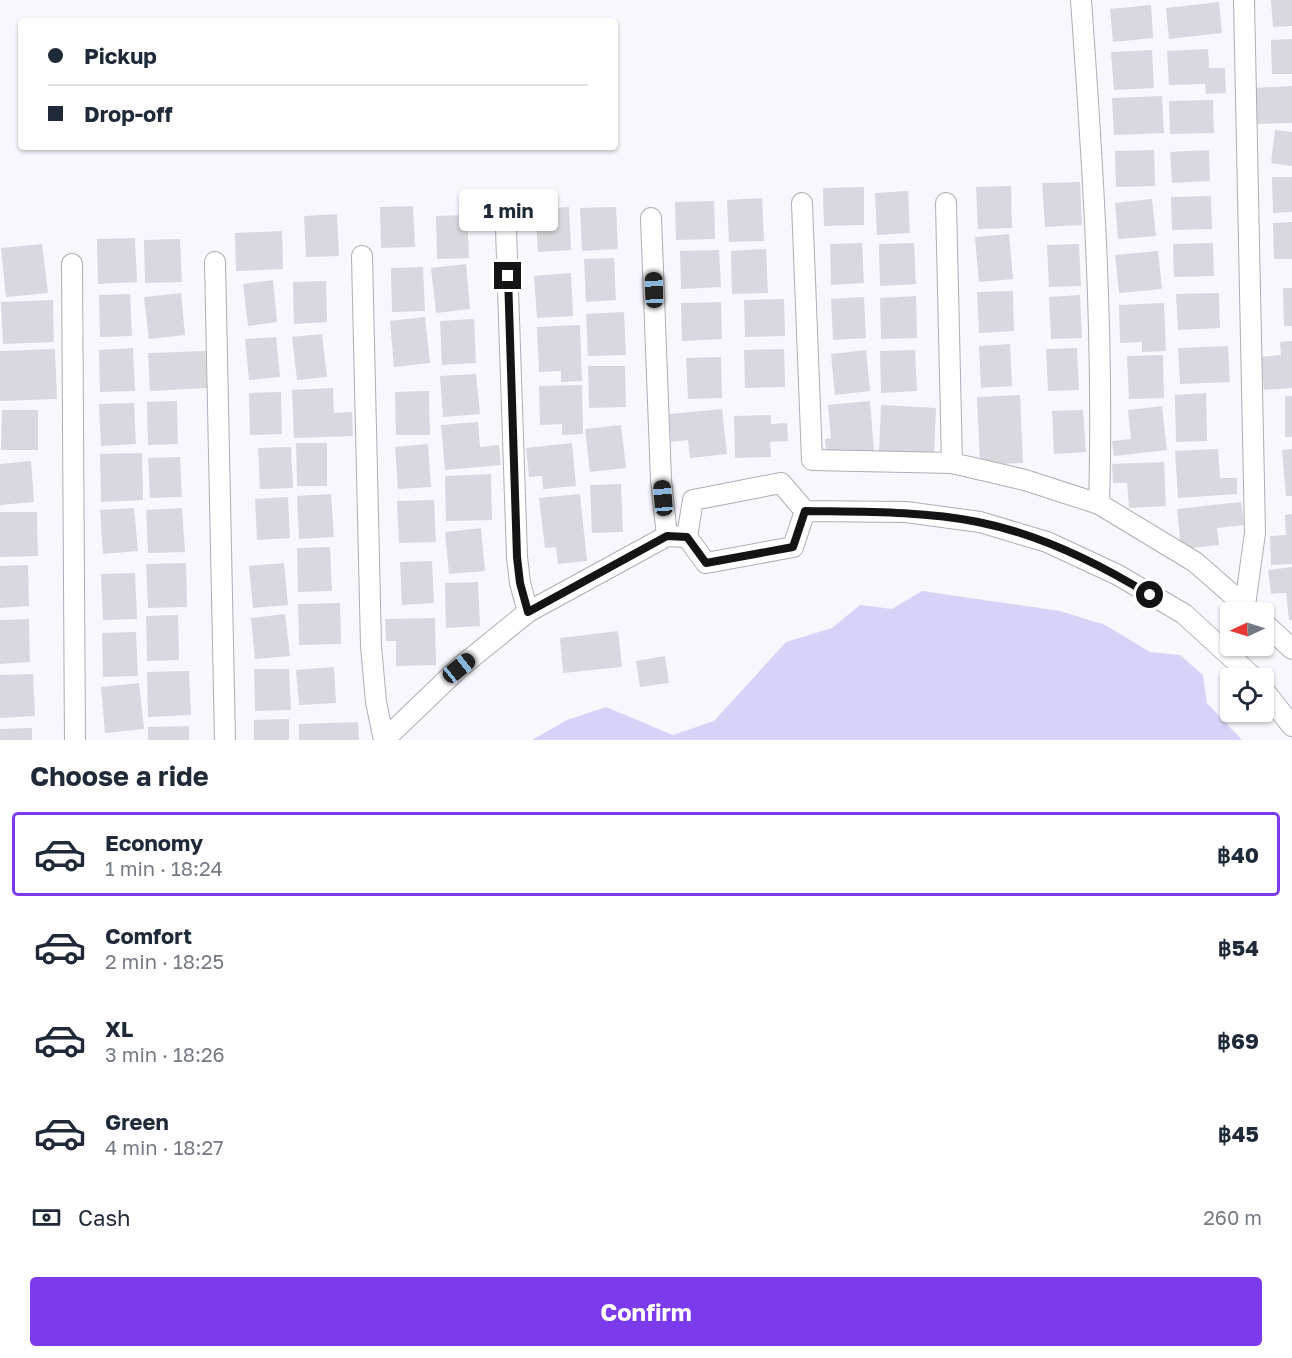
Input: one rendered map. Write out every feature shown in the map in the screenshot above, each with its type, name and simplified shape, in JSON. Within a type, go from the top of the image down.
[{"type":"street","points":[[1081,0],[1096,216],[1101,441],[1099,504]]},
{"type":"street","points":[[1244,0],[1255,533],[1249,602]]},
{"type":"street","points":[[946,202],[952,463]]},
{"type":"street","points":[[802,203],[812,460],[952,463],[1025,480],[1099,504],[1195,562],[1240,602]]},
{"type":"street","points":[[651,218],[661,480],[667,536]]},
{"type":"street","points":[[506,229],[517,557],[520,583],[528,612]]},
{"type":"street","points":[[362,256],[371,646],[376,702],[384,740]]},
{"type":"street","points":[[215,262],[225,740]]},
{"type":"street","points":[[72,264],[75,740]]},
{"type":"street","points":[[805,511],[793,547],[706,563],[687,537],[693,500],[781,483],[805,511],[906,513],[980,522],[1047,542],[1118,575],[1184,614],[1243,668]]},
{"type":"street","points":[[384,740],[459,668],[528,612],[667,536],[687,537]]},
{"type":"street","points":[[1274,632],[1292,649]]},
{"type":"street","points":[[1274,703],[1292,726]]},
{"type":"shaded area","points":[[922,591],[1060,611],[1105,625],[1150,652],[1180,655],[1203,675],[1207,703],[1220,717],[1220,722],[1225,722],[1242,740],[532,740],[567,720],[606,707],[673,735],[714,721],[786,642],[832,628],[860,605],[892,609]]},
{"type":"building","points":[[1271,0],[1292,0],[1292,26],[1273,27]]},
{"type":"building","points":[[1219,2],[1222,33],[1169,39],[1166,8]]},
{"type":"building","points":[[1151,5],[1153,38],[1113,42],[1110,9]]},
{"type":"building","points":[[1292,39],[1292,74],[1272,74],[1271,40]]},
{"type":"building","points":[[1208,49],[1209,68],[1225,68],[1226,93],[1206,94],[1205,84],[1169,85],[1167,51]]},
{"type":"building","points":[[1152,50],[1154,88],[1114,90],[1111,52]]},
{"type":"building","points":[[1292,86],[1292,123],[1255,124],[1254,88]]},
{"type":"building","points":[[1162,96],[1164,133],[1114,135],[1112,98]]},
{"type":"building","points":[[1213,100],[1214,133],[1170,134],[1169,101]]},
{"type":"building","points":[[1275,130],[1292,132],[1292,166],[1271,163]]},
{"type":"building","points":[[1154,150],[1155,186],[1116,187],[1115,151]]},
{"type":"building","points":[[1209,150],[1210,181],[1172,183],[1170,152]]},
{"type":"building","points":[[1272,177],[1292,177],[1292,212],[1273,213]]},
{"type":"building","points":[[1080,182],[1082,225],[1045,227],[1042,183]]},
{"type":"building","points":[[1011,186],[1012,228],[978,229],[976,187]]},
{"type":"building","points":[[864,187],[864,225],[824,226],[823,188]]},
{"type":"building","points":[[908,191],[910,233],[877,235],[875,193]]},
{"type":"building","points":[[1211,196],[1212,229],[1172,230],[1171,197]]},
{"type":"building","points":[[762,198],[764,241],[729,242],[727,200]]},
{"type":"building","points":[[1152,199],[1156,236],[1118,239],[1115,203]]},
{"type":"building","points":[[714,201],[715,239],[676,240],[675,202]]},
{"type":"building","points":[[413,206],[415,247],[381,248],[380,207]]},
{"type":"building","points":[[569,207],[571,250],[538,252],[535,209]]},
{"type":"building","points":[[616,207],[618,249],[582,251],[580,208]]},
{"type":"building","points":[[337,214],[339,256],[306,257],[304,216]]},
{"type":"building","points":[[467,215],[469,258],[437,259],[436,216]]},
{"type":"building","points":[[1292,222],[1292,259],[1274,259],[1273,223]]},
{"type":"building","points":[[282,231],[283,269],[236,271],[235,233]]},
{"type":"building","points":[[1009,234],[1013,279],[979,282],[975,237]]},
{"type":"building","points":[[135,238],[137,282],[98,284],[97,239]]},
{"type":"building","points":[[180,239],[182,282],[145,283],[144,240]]},
{"type":"building","points":[[862,243],[864,283],[831,285],[830,244]]},
{"type":"building","points":[[914,243],[916,284],[880,286],[879,244]]},
{"type":"building","points":[[1213,243],[1214,276],[1174,277],[1173,244]]},
{"type":"building","points":[[42,244],[48,293],[6,297],[1,248]]},
{"type":"building","points":[[1079,244],[1081,286],[1049,287],[1047,245]]},
{"type":"building","points":[[766,249],[768,293],[732,294],[731,251]]},
{"type":"building","points":[[719,250],[721,287],[681,289],[680,251]]},
{"type":"building","points":[[1158,251],[1162,289],[1119,293],[1115,255]]},
{"type":"building","points":[[614,258],[616,300],[586,302],[584,259]]},
{"type":"building","points":[[466,264],[470,309],[436,313],[431,268]]},
{"type":"building","points":[[423,267],[425,311],[392,312],[391,268]]},
{"type":"building","points":[[571,273],[573,316],[537,318],[534,276]]},
{"type":"building","points":[[273,280],[277,322],[248,326],[243,284]]},
{"type":"building","points":[[326,281],[327,322],[294,324],[293,282]]},
{"type":"building","points":[[1283,288],[1292,288],[1292,326],[1284,326]]},
{"type":"building","points":[[1013,291],[1014,331],[979,333],[977,292]]},
{"type":"building","points":[[181,293],[185,335],[149,339],[144,297]]},
{"type":"building","points":[[1219,293],[1220,328],[1178,330],[1176,294]]},
{"type":"building","points":[[130,294],[132,336],[100,337],[99,295]]},
{"type":"building","points":[[1080,295],[1082,338],[1051,339],[1049,297]]},
{"type":"building","points":[[916,296],[917,338],[881,339],[880,298]]},
{"type":"building","points":[[864,297],[866,338],[833,340],[831,299]]},
{"type":"building","points":[[784,299],[785,336],[745,337],[744,300]]},
{"type":"building","points":[[53,300],[54,342],[3,344],[1,302]]},
{"type":"building","points":[[721,302],[722,339],[682,341],[681,303]]},
{"type":"building","points":[[1164,303],[1166,351],[1142,352],[1142,342],[1120,343],[1119,305]]},
{"type":"building","points":[[624,312],[626,355],[588,356],[586,314]]},
{"type":"building","points":[[425,317],[430,363],[394,367],[390,321]]},
{"type":"building","points":[[474,319],[476,363],[442,365],[440,321]]},
{"type":"building","points":[[580,325],[582,381],[561,382],[561,371],[539,372],[537,327]]},
{"type":"building","points":[[322,334],[327,377],[297,380],[292,337]]},
{"type":"building","points":[[276,337],[280,377],[249,380],[245,339]]},
{"type":"building","points":[[1292,341],[1292,388],[1264,390],[1261,357],[1281,355],[1280,342]]},
{"type":"building","points":[[1010,344],[1012,386],[981,388],[979,346]]},
{"type":"building","points":[[1228,346],[1230,382],[1180,384],[1178,348]]},
{"type":"building","points":[[133,348],[135,391],[100,392],[99,350]]},
{"type":"building","points":[[1077,348],[1079,390],[1048,391],[1046,349]]},
{"type":"building","points":[[55,349],[57,399],[0,401],[0,351]]},
{"type":"building","points":[[784,349],[785,387],[745,388],[744,350]]},
{"type":"building","points":[[866,350],[870,391],[835,395],[831,354]]},
{"type":"building","points":[[915,350],[917,391],[881,393],[880,351]]},
{"type":"building","points":[[206,351],[207,388],[150,391],[148,353]]},
{"type":"building","points":[[1163,355],[1164,398],[1129,399],[1127,356]]},
{"type":"building","points":[[721,357],[722,398],[688,399],[686,358]]},
{"type":"building","points":[[588,366],[625,366],[626,407],[589,408]]},
{"type":"building","points":[[476,374],[480,414],[443,417],[440,376]]},
{"type":"building","points":[[582,385],[583,434],[562,435],[562,424],[540,425],[539,386]]},
{"type":"building","points":[[333,388],[334,413],[352,412],[353,436],[294,438],[292,390]]},
{"type":"building","points":[[429,391],[430,435],[396,435],[395,392]]},
{"type":"building","points":[[281,392],[282,434],[250,435],[249,393]]},
{"type":"building","points":[[1206,393],[1207,441],[1176,442],[1175,395]]},
{"type":"building","points":[[1020,395],[1023,463],[980,465],[977,397]]},
{"type":"building","points":[[1285,396],[1292,396],[1292,437],[1285,437]]},
{"type":"building","points":[[177,401],[178,444],[148,445],[147,402]]},
{"type":"building","points":[[870,401],[874,453],[827,458],[825,439],[831,438],[828,405]]},
{"type":"building","points":[[134,403],[136,444],[101,446],[99,404]]},
{"type":"building","points":[[881,405],[936,408],[934,455],[879,452]]},
{"type":"building","points":[[1162,406],[1167,450],[1114,456],[1112,441],[1131,439],[1128,410]]},
{"type":"building","points":[[722,409],[727,454],[690,458],[688,440],[671,442],[669,414]]},
{"type":"building","points":[[2,410],[38,410],[38,450],[1,450]]},
{"type":"building","points":[[1083,410],[1086,452],[1054,454],[1052,411]]},
{"type":"building","points":[[771,415],[771,424],[787,423],[788,441],[770,442],[771,457],[735,458],[734,416]]},
{"type":"building","points":[[478,422],[480,447],[499,445],[501,465],[445,470],[441,425]]},
{"type":"building","points":[[621,425],[626,468],[590,472],[585,429]]},
{"type":"building","points":[[296,443],[327,443],[327,486],[297,486]]},
{"type":"building","points":[[572,443],[576,486],[543,489],[542,476],[529,477],[526,448]]},
{"type":"building","points":[[428,444],[431,487],[398,489],[395,447]]},
{"type":"building","points":[[291,447],[293,488],[260,489],[258,448]]},
{"type":"building","points":[[1218,449],[1220,478],[1237,478],[1237,494],[1178,498],[1175,451]]},
{"type":"building","points":[[1292,449],[1292,496],[1286,496],[1282,450]]},
{"type":"building","points":[[142,453],[143,500],[101,502],[100,454]]},
{"type":"building","points":[[180,457],[182,497],[150,498],[148,458]]},
{"type":"building","points":[[31,461],[34,502],[0,505],[0,464]]},
{"type":"building","points":[[1164,462],[1166,506],[1129,508],[1127,483],[1113,483],[1112,464]]},
{"type":"building","points":[[491,474],[492,520],[446,521],[445,476]]},
{"type":"building","points":[[621,484],[623,532],[592,533],[590,485]]},
{"type":"building","points":[[331,494],[334,537],[299,539],[297,496]]},
{"type":"building","points":[[580,494],[587,561],[558,564],[556,547],[545,548],[539,498]]},
{"type":"building","points":[[288,497],[290,538],[257,540],[255,499]]},
{"type":"building","points":[[434,500],[436,542],[399,543],[397,501]]},
{"type":"building","points":[[1241,502],[1244,525],[1217,528],[1219,545],[1181,549],[1177,509]]},
{"type":"building","points":[[134,508],[138,551],[103,554],[100,510]]},
{"type":"building","points":[[182,508],[185,552],[148,553],[146,510]]},
{"type":"building","points":[[0,512],[37,512],[38,556],[0,557]]},
{"type":"building","points":[[1292,514],[1292,564],[1271,565],[1270,536],[1286,535],[1285,515]]},
{"type":"building","points":[[481,528],[485,571],[449,574],[445,532]]},
{"type":"building","points":[[330,547],[332,591],[298,592],[297,548]]},
{"type":"building","points":[[432,561],[434,603],[402,605],[400,562]]},
{"type":"building","points":[[186,563],[187,607],[148,608],[146,564]]},
{"type":"building","points":[[284,563],[288,605],[253,608],[249,566]]},
{"type":"building","points":[[28,565],[29,606],[0,608],[0,566]]},
{"type":"building","points":[[1292,567],[1292,620],[1289,620],[1286,593],[1271,594],[1268,570]]},
{"type":"building","points":[[135,573],[137,619],[103,620],[101,574]]},
{"type":"building","points":[[478,582],[480,626],[446,628],[445,583]]},
{"type":"building","points":[[340,603],[341,644],[299,645],[298,604]]},
{"type":"building","points":[[285,614],[290,656],[255,659],[251,618]]},
{"type":"building","points":[[178,615],[179,660],[147,661],[146,616]]},
{"type":"building","points":[[435,618],[436,665],[396,666],[396,641],[386,641],[385,619]]},
{"type":"building","points":[[29,619],[30,662],[0,664],[0,620]]},
{"type":"building","points":[[618,631],[622,667],[563,673],[560,638]]},
{"type":"building","points":[[136,632],[138,676],[103,677],[102,633]]},
{"type":"building","points":[[665,656],[669,683],[640,687],[636,661]]},
{"type":"building","points":[[334,667],[336,703],[299,705],[296,670]]},
{"type":"building","points":[[254,669],[289,669],[291,710],[255,711]]},
{"type":"building","points":[[189,671],[191,715],[148,717],[147,672]]},
{"type":"building","points":[[33,674],[35,716],[0,718],[0,675]]},
{"type":"building","points":[[139,683],[144,729],[105,733],[101,687]]},
{"type":"building","points":[[289,719],[289,740],[254,740],[254,720]]},
{"type":"building","points":[[358,722],[359,740],[299,740],[299,724]]},
{"type":"building","points":[[189,726],[189,740],[148,740],[148,727]]},
{"type":"building","points":[[32,728],[32,740],[0,740],[0,729]]},
{"type":"route","points":[[508,276],[517,557],[520,583],[528,612],[667,536],[687,537],[706,563],[793,547],[805,511],[906,513],[980,522],[1047,542],[1118,575],[1150,595]]}]
